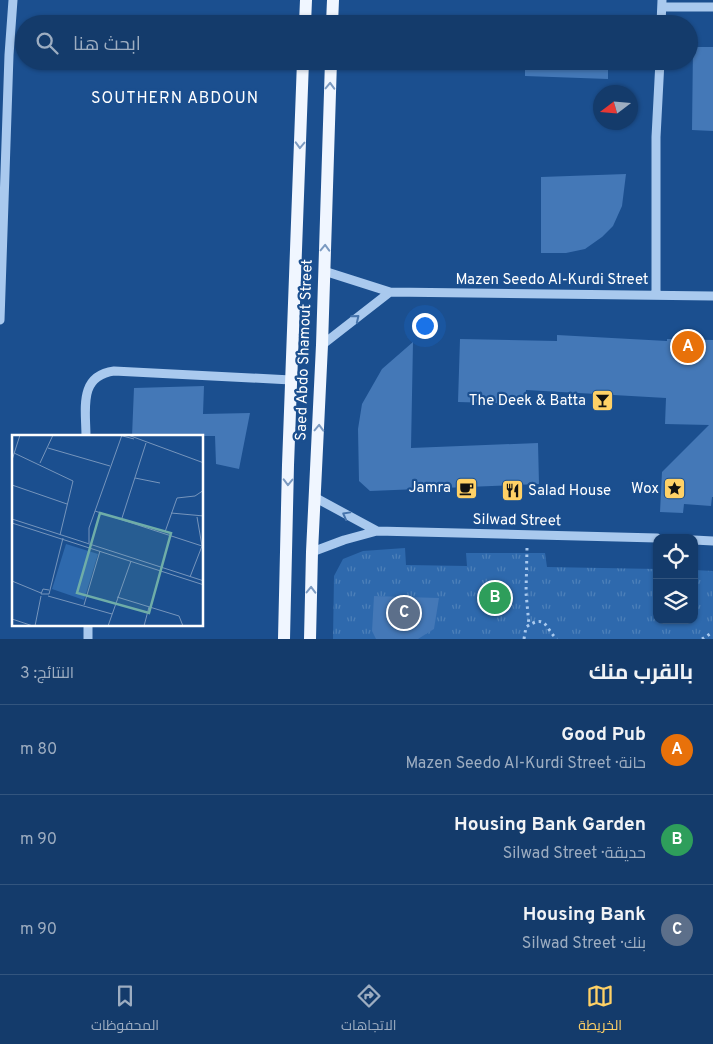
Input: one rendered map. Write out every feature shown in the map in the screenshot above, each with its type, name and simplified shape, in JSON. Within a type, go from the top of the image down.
[{"type":"main road","points":[[305,15],[306,0]]},
{"type":"main road","points":[[332,15],[333,0]]},
{"type":"main road","name":"Saed Abdo Shamout Street","points":[[284,639],[303,70]]},
{"type":"main road","name":"Saed Abdo Shamout Street","points":[[310,639],[331,70]]},
{"type":"street","points":[[0,320],[4,55],[13,0]]},
{"type":"street","points":[[662,3],[713,7]]},
{"type":"street","points":[[656,294],[656,137],[660,70]]},
{"type":"street","name":"Mazen Seedo Al-Kurdi Street","points":[[324,271],[390,292],[713,296]]},
{"type":"street","points":[[322,346],[390,292]]},
{"type":"street","points":[[86,435],[87,389],[93,379],[102,373],[114,371],[291,380]]},
{"type":"street","name":"Silwad Street","points":[[316,498],[377,531]]},
{"type":"street","name":"Silwad Street","points":[[312,552],[344,540],[377,531],[653,538]]},
{"type":"street","points":[[698,540],[713,541]]},
{"type":"street","points":[[88,626],[88,639]]},
{"type":"path","points":[[528,535],[526,593],[529,625]]},
{"type":"path","points":[[524,639],[526,627],[534,622],[541,622],[549,627],[557,639]]},
{"type":"path","points":[[702,639],[713,632]]},
{"type":"green space","points":[[405,548],[406,565],[467,566],[466,553],[545,553],[547,567],[653,569],[653,624],[698,624],[698,570],[713,571],[713,639],[333,639],[334,576],[343,559],[363,551]]},
{"type":"building","points":[[698,47],[713,47],[713,131],[692,130],[693,70],[698,70]]},
{"type":"building","points":[[525,70],[608,70],[608,79],[525,76]]},
{"type":"building","points":[[626,174],[622,206],[613,226],[602,237],[585,249],[566,253],[541,253],[541,177]]},
{"type":"building","points":[[557,335],[667,341],[667,339],[713,340],[713,497],[711,506],[684,504],[683,513],[660,512],[662,472],[709,425],[665,424],[666,398],[526,390],[525,404],[458,402],[460,339],[557,341]]},
{"type":"building","points":[[413,342],[411,448],[538,443],[539,484],[370,491],[359,481],[358,429],[362,404],[382,369]]},
{"type":"building","points":[[204,386],[203,414],[250,413],[239,469],[216,464],[215,436],[132,435],[134,388]]},
{"type":"building","points":[[374,596],[439,598],[434,629],[418,639],[376,639],[372,631]]},
{"type":"place","name":"Good Pub","points":[[688,347]]},
{"type":"place","name":"The Deek & Batta","points":[[602,401]]},
{"type":"place","name":"Jamra","points":[[467,488]]},
{"type":"place","name":"Wox","points":[[675,489]]},
{"type":"place","name":"Salad House","points":[[512,491]]},
{"type":"place","name":"Housing Bank Garden","points":[[495,598]]},
{"type":"place","name":"Housing Bank","points":[[404,613]]},
{"type":"district","name":"SOUTHERN ABDOUN","points":[[175,99]]}]
